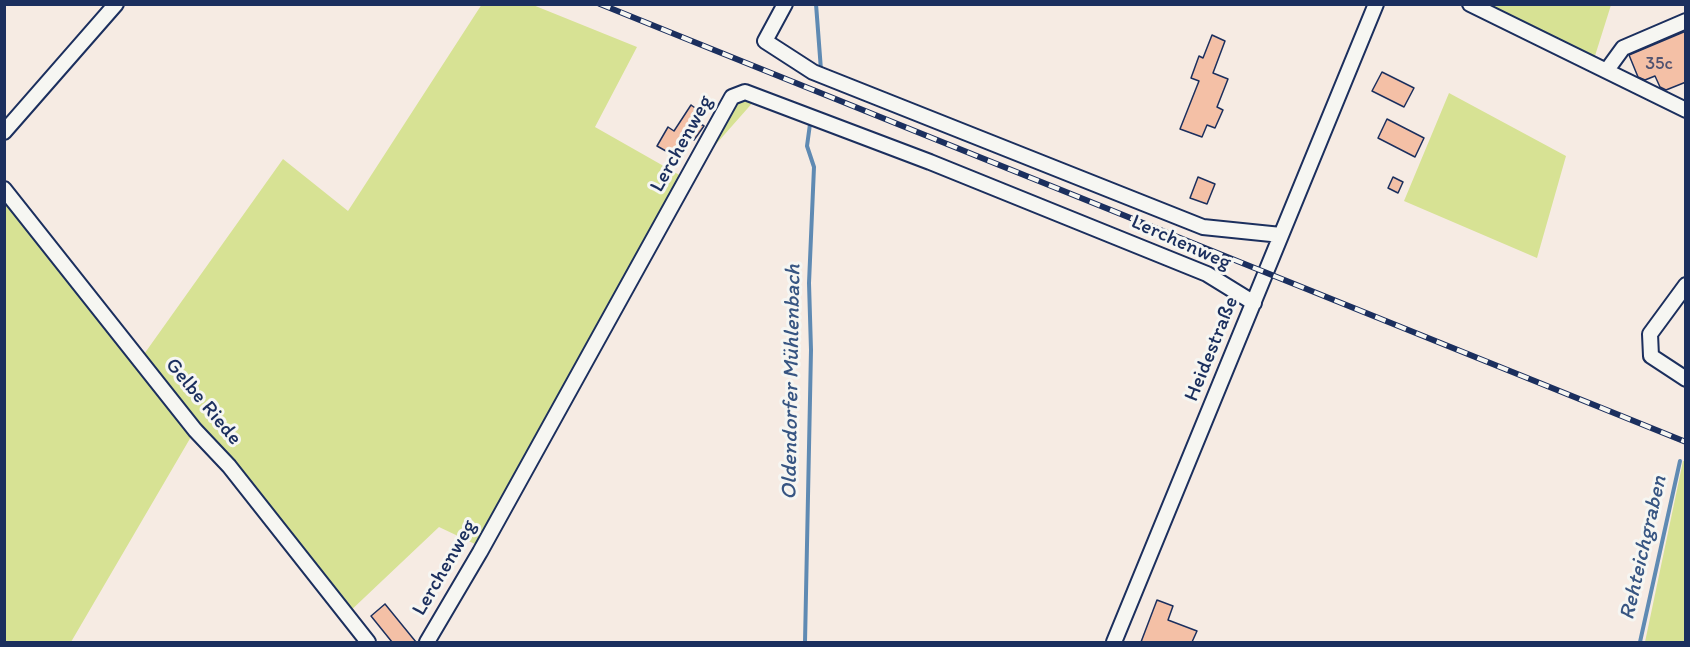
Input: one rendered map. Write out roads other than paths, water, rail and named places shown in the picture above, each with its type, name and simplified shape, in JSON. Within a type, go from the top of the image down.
[{"type":"street","points":[[4,132],[116,4]]},
{"type":"street","name":"Lerchenweg","points":[[785,4],[765,41],[813,72],[1203,227],[1281,235]]},
{"type":"street","name":"Heidestraße","points":[[1114,642],[1376,4]]},
{"type":"street","points":[[1470,4],[1686,110]]},
{"type":"street","points":[[1607,70],[1623,48],[1686,21]]},
{"type":"street","name":"Lerchenweg","points":[[427,642],[486,542],[732,97],[745,92],[930,162],[1206,273],[1254,303]]},
{"type":"street","name":"Gelbe Riede","points":[[4,189],[195,430],[229,466],[368,642]]},
{"type":"street","points":[[1686,285],[1650,334],[1651,356],[1686,379]]},
{"type":"waterway","name":"Oldendorfer Mühlenbach","points":[[816,4],[821,70]]},
{"type":"waterway","name":"Oldendorfer Mühlenbach","points":[[805,642],[811,350],[809,283],[814,167],[807,146],[810,124]]},
{"type":"waterway","name":"Rehteichgraben","points":[[1640,642],[1680,461]]},
{"type":"railway","points":[[600,4],[1686,442]]}]
